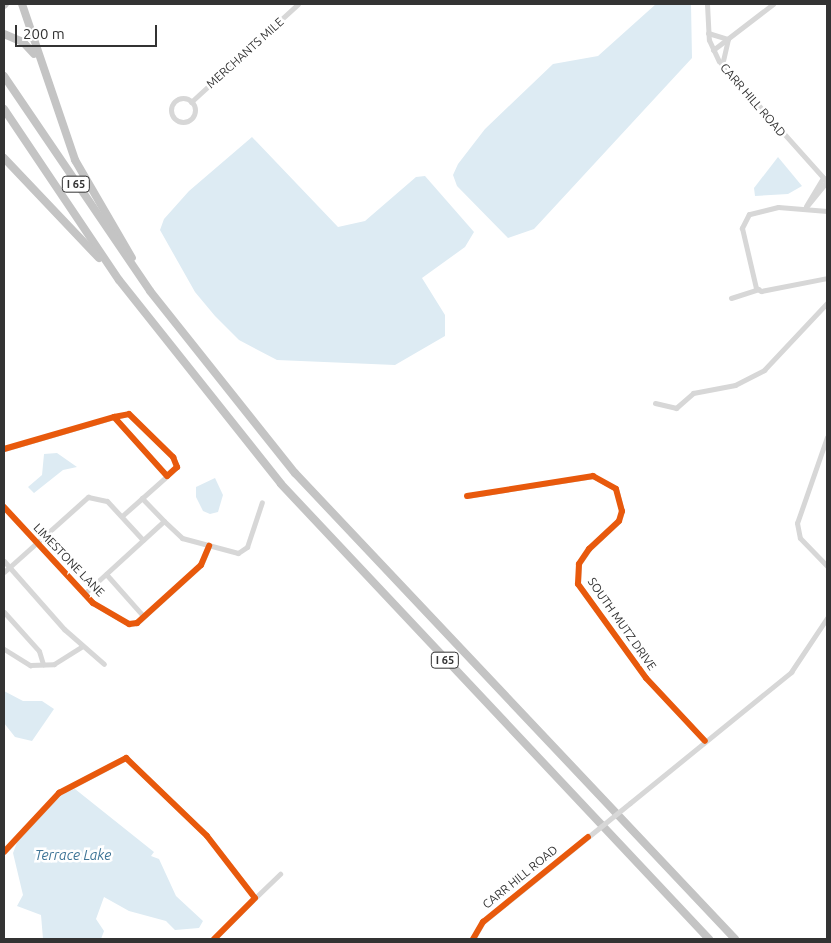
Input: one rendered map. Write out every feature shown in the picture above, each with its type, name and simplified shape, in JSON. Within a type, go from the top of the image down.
[{"type":"highway","points":[[22,4],[40,64],[75,160],[150,291]]},
{"type":"highway","points":[[4,34],[23,42],[40,64]]},
{"type":"highway","name":"I 65","points":[[4,76],[150,291],[295,472],[735,939]]},
{"type":"highway","name":"I 65","points":[[4,109],[119,280],[189,374],[281,484],[709,939]]},
{"type":"highway","points":[[4,158],[119,280]]},
{"type":"street","name":"MERCHANTS MILE","points":[[191,102],[298,4]]},
{"type":"street","name":"CARR HILL ROAD","points":[[707,4],[708,33],[713,50],[722,65],[826,180]]},
{"type":"street","points":[[713,50],[774,4]]},
{"type":"street","points":[[708,33],[728,39]]},
{"type":"street","points":[[722,65],[728,39]]},
{"type":"street","name":"MERCHANTS MILE","points":[[185,98],[191,102],[194,112],[190,119],[183,121],[174,117],[174,102],[185,98]]},
{"type":"street","points":[[806,206],[826,180]]},
{"type":"street","points":[[759,289],[742,228],[744,220],[749,214],[778,206],[806,206],[827,211]]},
{"type":"street","points":[[731,298],[759,289],[827,278]]},
{"type":"street","points":[[655,403],[676,408],[693,393],[734,385],[764,370],[827,303]]},
{"type":"street","points":[[4,449],[114,417],[134,415],[173,456],[177,467],[122,516]]},
{"type":"street","points":[[114,417],[168,476]]},
{"type":"street","points":[[827,437],[797,523],[800,538],[827,566]]},
{"type":"street","name":"SOUTH MUTZ DRIVE","points":[[467,496],[593,476],[616,489],[622,511],[619,521],[589,548],[579,564],[578,584],[646,678],[705,742]]},
{"type":"street","points":[[4,572],[81,501],[94,496],[122,516],[143,540]]},
{"type":"street","points":[[142,498],[182,538],[233,553],[244,550],[262,502]]},
{"type":"street","name":"LIMESTONE LANE","points":[[4,507],[84,594],[129,624],[144,617]]},
{"type":"street","points":[[84,594],[164,521]]},
{"type":"street","points":[[106,574],[144,617],[201,565],[209,546]]},
{"type":"street","points":[[4,561],[83,646],[104,664]]},
{"type":"street","points":[[4,612],[39,651],[43,664]]},
{"type":"street","name":"CARR HILL ROAD","points":[[472,939],[483,922],[791,672],[827,618]]},
{"type":"street","points":[[4,649],[30,665],[67,660],[83,646]]},
{"type":"street","points":[[4,852],[59,793],[126,758],[207,836],[254,898]]},
{"type":"street","points":[[214,939],[280,874]]},
{"type":"water","points":[[656,4],[691,4],[692,58],[534,229],[508,238],[457,186],[453,175],[458,164],[485,129],[553,64],[598,56]]},
{"type":"water","points":[[252,137],[338,227],[365,221],[416,177],[425,176],[474,232],[465,247],[422,278],[445,315],[445,336],[395,365],[277,360],[239,340],[215,316],[195,292],[160,230],[164,219],[189,191]]},
{"type":"water","points":[[778,157],[802,186],[788,194],[755,196],[754,188]]},
{"type":"water","points":[[57,453],[77,467],[63,470],[34,493],[28,487],[42,475],[44,454]]},
{"type":"water","points":[[215,478],[223,495],[218,512],[210,514],[203,511],[196,497],[196,487]]},
{"type":"water","points":[[4,691],[23,701],[42,701],[54,709],[32,741],[15,737],[4,723]]},
{"type":"water","name":"Terrace Lake","points":[[75,789],[154,852],[151,856],[159,859],[176,896],[203,921],[199,928],[175,930],[166,921],[129,911],[104,897],[96,919],[104,931],[101,939],[43,939],[41,915],[17,906],[23,895],[13,853],[18,840],[47,809],[65,792]]},
{"type":"cycle path","points":[[4,449],[114,417],[129,414],[173,457],[177,467],[167,476],[114,417]]},
{"type":"cycle path","points":[[467,496],[593,476],[616,489],[622,511],[619,521],[589,549],[579,564],[578,584],[646,678],[705,741]]},
{"type":"cycle path","points":[[4,507],[93,603],[129,624],[137,623],[201,565],[209,546]]},
{"type":"cycle path","points":[[4,852],[59,793],[126,758],[207,836],[255,898],[214,939]]},
{"type":"cycle path","points":[[473,939],[483,922],[588,837]]}]
